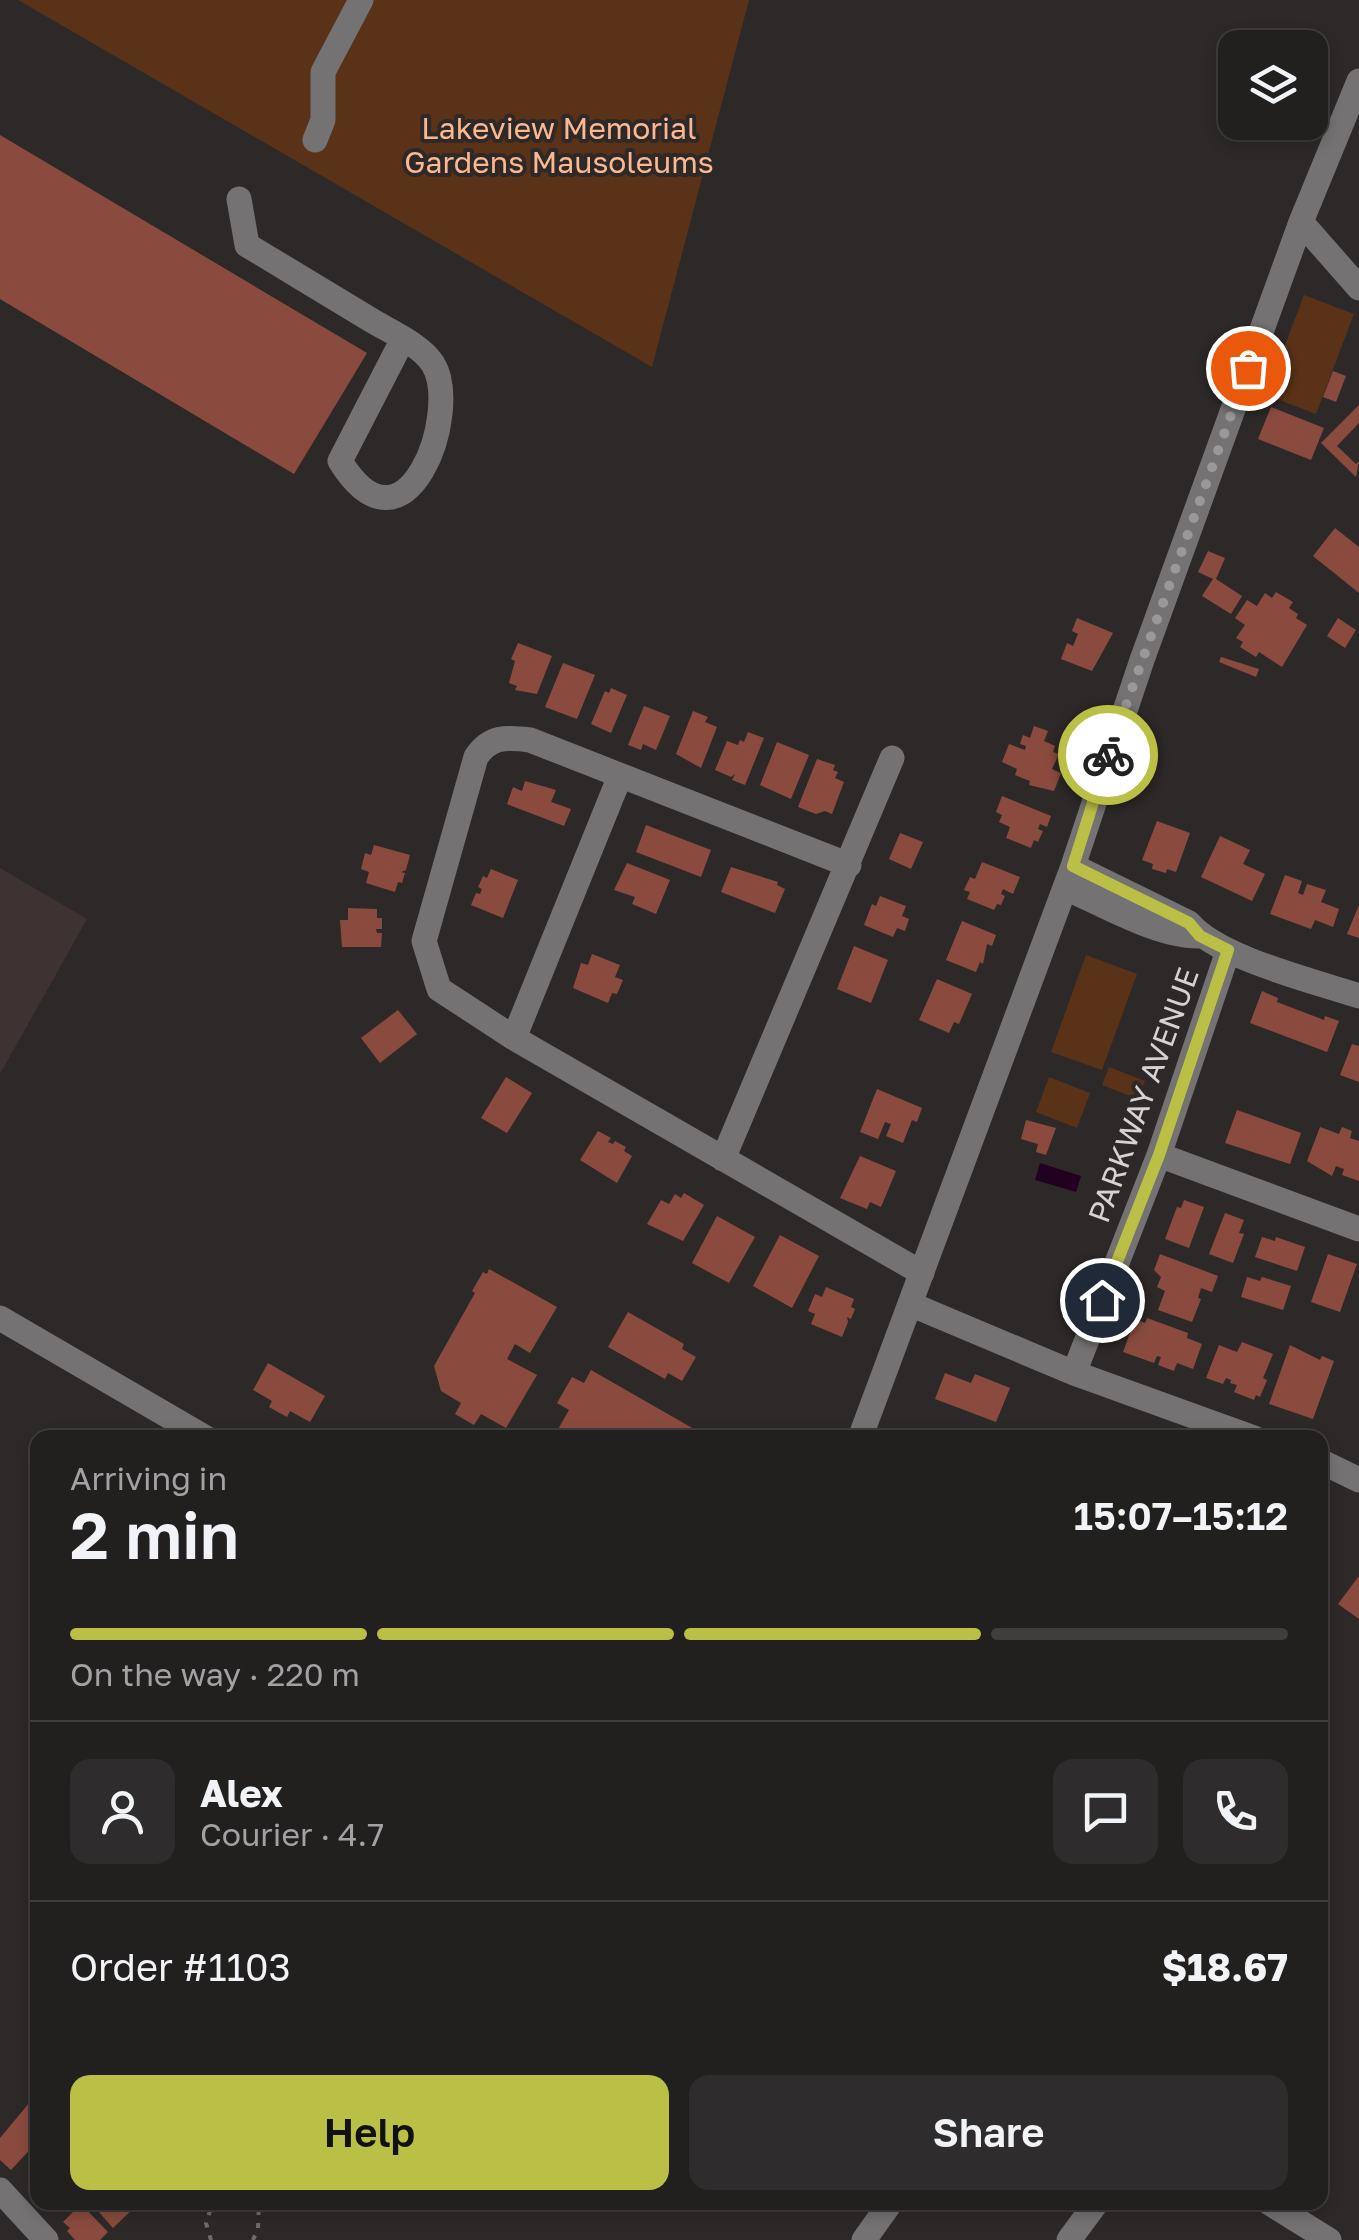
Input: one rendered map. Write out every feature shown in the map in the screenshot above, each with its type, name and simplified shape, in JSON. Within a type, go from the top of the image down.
[{"type":"street","points":[[315,140],[323,120],[323,72],[361,0]]},
{"type":"street","points":[[863,1430],[1069,877],[1142,660],[1301,222],[1359,81]]},
{"type":"street","points":[[240,199],[247,245],[403,339],[431,360],[443,395],[432,442],[416,480],[403,495],[386,500],[369,494],[352,480],[340,460],[403,339]]},
{"type":"street","points":[[1301,222],[1359,288]]},
{"type":"street","points":[[849,865],[530,740],[504,737],[485,744],[476,757],[424,941],[438,988],[514,1038],[922,1273]]},
{"type":"street","points":[[723,1158],[892,758]]},
{"type":"street","points":[[514,1038],[620,776]]},
{"type":"street","points":[[1069,877],[1162,929],[1200,936],[1228,950],[1359,996]]},
{"type":"street","name":"PARKWAY AVENUE","points":[[1074,1373],[1159,1155],[1228,950]]},
{"type":"street","points":[[1159,1155],[1359,1230]]},
{"type":"street","points":[[910,1304],[1074,1373],[1232,1430]]},
{"type":"street","points":[[0,1318],[192,1430]]},
{"type":"street","points":[[1328,1466],[1359,1480]]},
{"type":"street","points":[[0,2190],[46,2240]]},
{"type":"street","points":[[864,2240],[885,2210]]},
{"type":"street","points":[[1069,2240],[1091,2210]]},
{"type":"street","points":[[1281,2210],[1330,2240]]},
{"type":"path","points":[[210,2210],[206,2223],[212,2240]]},
{"type":"path","points":[[253,2240],[259,2210]]},
{"type":"shaded area","points":[[0,868],[87,919],[0,1074]]},
{"type":"shaded area","points":[[1040,1163],[1081,1176],[1076,1192],[1035,1180]]},
{"type":"green space","name":"Lakeview Memorial Gardens Mausoleums","points":[[18,0],[749,0],[652,367]]},
{"type":"green space","points":[[1304,295],[1354,314],[1316,414],[1266,395]]},
{"type":"green space","points":[[1086,955],[1137,974],[1102,1070],[1051,1052]]},
{"type":"green space","points":[[1109,1067],[1145,1081],[1138,1099],[1102,1085]]},
{"type":"green space","points":[[1049,1077],[1090,1093],[1077,1128],[1036,1112]]},
{"type":"building","points":[[0,135],[367,353],[294,474],[0,299]]},
{"type":"building","points":[[1333,371],[1346,376],[1336,402],[1323,397]]},
{"type":"building","points":[[1359,405],[1359,423],[1337,446],[1356,464],[1359,461],[1356,477],[1321,443]]},
{"type":"building","points":[[1271,407],[1324,428],[1311,460],[1258,439]]},
{"type":"building","points":[[1335,528],[1359,547],[1359,593],[1313,556]]},
{"type":"building","points":[[1208,551],[1225,558],[1216,579],[1242,596],[1231,614],[1202,596],[1213,579],[1198,572]]},
{"type":"building","points":[[1276,592],[1293,602],[1289,608],[1307,625],[1282,667],[1259,652],[1256,657],[1240,647],[1243,642],[1236,638],[1245,625],[1235,618],[1247,600],[1257,606],[1265,593],[1272,598]]},
{"type":"building","points":[[1077,618],[1113,633],[1092,671],[1061,659],[1067,643],[1073,646],[1078,634],[1072,631]]},
{"type":"building","points":[[1338,618],[1356,630],[1345,648],[1327,636]]},
{"type":"building","points":[[518,643],[552,656],[537,694],[515,690],[517,686],[509,683],[515,661],[511,659]]},
{"type":"building","points":[[1221,657],[1259,669],[1256,677],[1219,662]]},
{"type":"building","points":[[563,663],[595,675],[577,719],[545,707]]},
{"type":"building","points":[[611,688],[627,695],[611,733],[591,724],[605,691],[609,693]]},
{"type":"building","points":[[644,706],[670,716],[656,750],[643,744],[641,750],[628,745]]},
{"type":"building","points":[[693,711],[708,717],[705,722],[717,727],[701,768],[676,754]]},
{"type":"building","points":[[1034,726],[1048,731],[1044,741],[1055,746],[1053,752],[1059,754],[1052,769],[1061,773],[1054,791],[1029,785],[1030,781],[1015,775],[1017,769],[1002,762],[1009,744],[1025,750],[1026,746],[1020,744],[1023,735],[1030,738]]},
{"type":"building","points":[[748,732],[764,738],[745,785],[732,780],[735,774],[731,777],[715,770],[727,741],[738,745]]},
{"type":"building","points":[[777,742],[809,755],[791,799],[760,785]]},
{"type":"building","points":[[817,759],[835,765],[835,778],[844,782],[832,814],[816,814],[798,807]]},
{"type":"building","points":[[525,781],[556,790],[551,802],[571,809],[564,826],[507,804],[513,787],[522,791]]},
{"type":"building","points":[[1002,796],[1051,816],[1047,827],[1040,824],[1038,829],[1043,831],[1031,848],[1006,838],[1010,827],[999,822],[1002,815],[996,812]]},
{"type":"building","points":[[1157,821],[1190,833],[1176,872],[1152,869],[1153,864],[1142,860]]},
{"type":"building","points":[[646,825],[711,850],[701,877],[636,852]]},
{"type":"building","points":[[900,833],[923,842],[911,869],[889,859]]},
{"type":"building","points":[[1220,836],[1250,850],[1243,864],[1265,874],[1252,901],[1201,877]]},
{"type":"building","points":[[374,845],[410,855],[406,870],[401,872],[405,873],[402,883],[398,882],[395,892],[366,883],[369,872],[361,869],[365,853],[371,855]]},
{"type":"building","points":[[982,862],[1020,877],[1013,894],[1003,889],[1001,894],[1005,896],[994,910],[967,899],[970,892],[964,890],[970,877],[975,879]]},
{"type":"building","points":[[627,863],[670,880],[656,914],[632,904],[635,897],[614,890]]},
{"type":"building","points":[[731,867],[778,882],[785,889],[775,913],[721,892]]},
{"type":"building","points":[[491,869],[518,880],[503,918],[471,905],[476,893],[480,894],[482,889],[478,887],[483,876],[487,878]]},
{"type":"building","points":[[1285,875],[1302,881],[1298,893],[1303,895],[1307,884],[1326,890],[1321,902],[1339,909],[1333,927],[1315,920],[1311,929],[1270,914]]},
{"type":"building","points":[[880,896],[906,906],[902,916],[909,919],[905,931],[897,928],[893,937],[864,925],[872,904],[876,906]]},
{"type":"building","points":[[1359,905],[1359,938],[1347,934]]},
{"type":"building","points":[[348,908],[377,909],[377,918],[382,918],[382,929],[376,929],[382,933],[381,947],[342,947],[340,920],[348,920]]},
{"type":"building","points":[[962,921],[996,935],[992,946],[987,944],[983,964],[980,962],[976,972],[946,960]]},
{"type":"building","points":[[854,946],[888,960],[871,1003],[837,989]]},
{"type":"building","points":[[592,954],[620,965],[615,977],[623,980],[608,1003],[573,988],[581,963],[588,965]]},
{"type":"building","points":[[937,979],[972,994],[959,1024],[954,1022],[949,1033],[919,1020]]},
{"type":"building","points":[[1262,991],[1278,998],[1277,1002],[1324,1020],[1325,1016],[1339,1021],[1327,1052],[1250,1023]]},
{"type":"building","points":[[398,1010],[417,1034],[380,1063],[361,1038]]},
{"type":"building","points":[[1352,1044],[1359,1046],[1359,1082],[1340,1075]]},
{"type":"building","points":[[506,1077],[532,1093],[507,1133],[481,1118]]},
{"type":"building","points":[[877,1089],[922,1108],[917,1122],[912,1120],[903,1143],[886,1136],[891,1124],[885,1122],[878,1139],[860,1132]]},
{"type":"building","points":[[1237,1110],[1301,1133],[1290,1164],[1225,1143]]},
{"type":"building","points":[[1026,1120],[1056,1128],[1046,1155],[1036,1152],[1038,1144],[1021,1139]]},
{"type":"building","points":[[1320,1127],[1339,1134],[1342,1127],[1352,1131],[1350,1138],[1359,1141],[1359,1181],[1342,1175],[1344,1169],[1336,1166],[1332,1176],[1307,1161]]},
{"type":"building","points":[[598,1131],[611,1138],[608,1142],[626,1147],[624,1151],[632,1156],[617,1183],[580,1160]]},
{"type":"building","points":[[860,1156],[896,1171],[881,1207],[870,1202],[867,1209],[840,1198]]},
{"type":"building","points":[[684,1193],[704,1205],[683,1241],[647,1224],[661,1200],[669,1204],[675,1194],[681,1198]]},
{"type":"building","points":[[1184,1200],[1204,1207],[1189,1248],[1165,1239],[1177,1207],[1181,1208]]},
{"type":"building","points":[[1225,1213],[1244,1220],[1239,1233],[1244,1234],[1233,1263],[1209,1254]]},
{"type":"building","points":[[717,1216],[755,1237],[729,1283],[692,1263]]},
{"type":"building","points":[[780,1235],[819,1256],[792,1308],[753,1286]]},
{"type":"building","points":[[1262,1237],[1275,1241],[1276,1237],[1305,1247],[1297,1271],[1255,1257]]},
{"type":"building","points":[[1160,1254],[1218,1276],[1212,1292],[1201,1288],[1192,1322],[1158,1310],[1165,1291],[1157,1287],[1161,1277],[1154,1270]]},
{"type":"building","points":[[1328,1254],[1357,1264],[1340,1312],[1311,1302]]},
{"type":"building","points":[[489,1269],[557,1307],[530,1353],[515,1344],[507,1359],[537,1375],[506,1428],[481,1414],[474,1425],[455,1414],[461,1403],[441,1391],[434,1366],[475,1293],[472,1291]]},
{"type":"building","points":[[1247,1277],[1260,1281],[1262,1277],[1291,1286],[1283,1310],[1241,1297]]},
{"type":"building","points":[[826,1287],[854,1299],[851,1307],[855,1309],[851,1319],[847,1317],[842,1337],[811,1324],[815,1314],[808,1311],[815,1294],[822,1297]]},
{"type":"building","points":[[628,1312],[684,1344],[682,1349],[696,1357],[682,1381],[668,1373],[665,1379],[608,1347]]},
{"type":"building","points":[[1147,1318],[1188,1333],[1187,1338],[1202,1344],[1193,1369],[1177,1363],[1174,1371],[1158,1365],[1161,1357],[1157,1356],[1154,1363],[1123,1352],[1135,1319],[1145,1323]]},
{"type":"building","points":[[1242,1342],[1273,1354],[1260,1397],[1256,1395],[1254,1400],[1234,1392],[1237,1385],[1231,1380],[1226,1378],[1223,1384],[1206,1378],[1219,1345],[1237,1352]]},
{"type":"building","points":[[1290,1345],[1320,1360],[1322,1356],[1334,1361],[1313,1419],[1269,1404]]},
{"type":"building","points":[[268,1363],[325,1396],[310,1422],[290,1411],[287,1417],[269,1407],[272,1401],[253,1390]]},
{"type":"building","points":[[591,1370],[696,1430],[558,1430],[569,1410],[557,1403],[572,1377],[584,1383]]},
{"type":"building","points":[[945,1373],[971,1383],[975,1374],[1010,1388],[996,1422],[935,1399]]},
{"type":"building","points":[[1359,1576],[1359,1619],[1338,1604]]},
{"type":"building","points":[[30,2102],[30,2150],[11,2170],[0,2160],[0,2138]]},
{"type":"building","points":[[75,2210],[87,2210],[108,2232],[100,2240],[75,2240],[63,2222]]},
{"type":"building","points":[[97,2210],[132,2210],[113,2228]]},
{"type":"way so far","points":[[1108,755],[1248,368]]},
{"type":"route","points":[[1102,1300],[1159,1155],[1228,950],[1134,893],[1073,866],[1108,755]]}]
